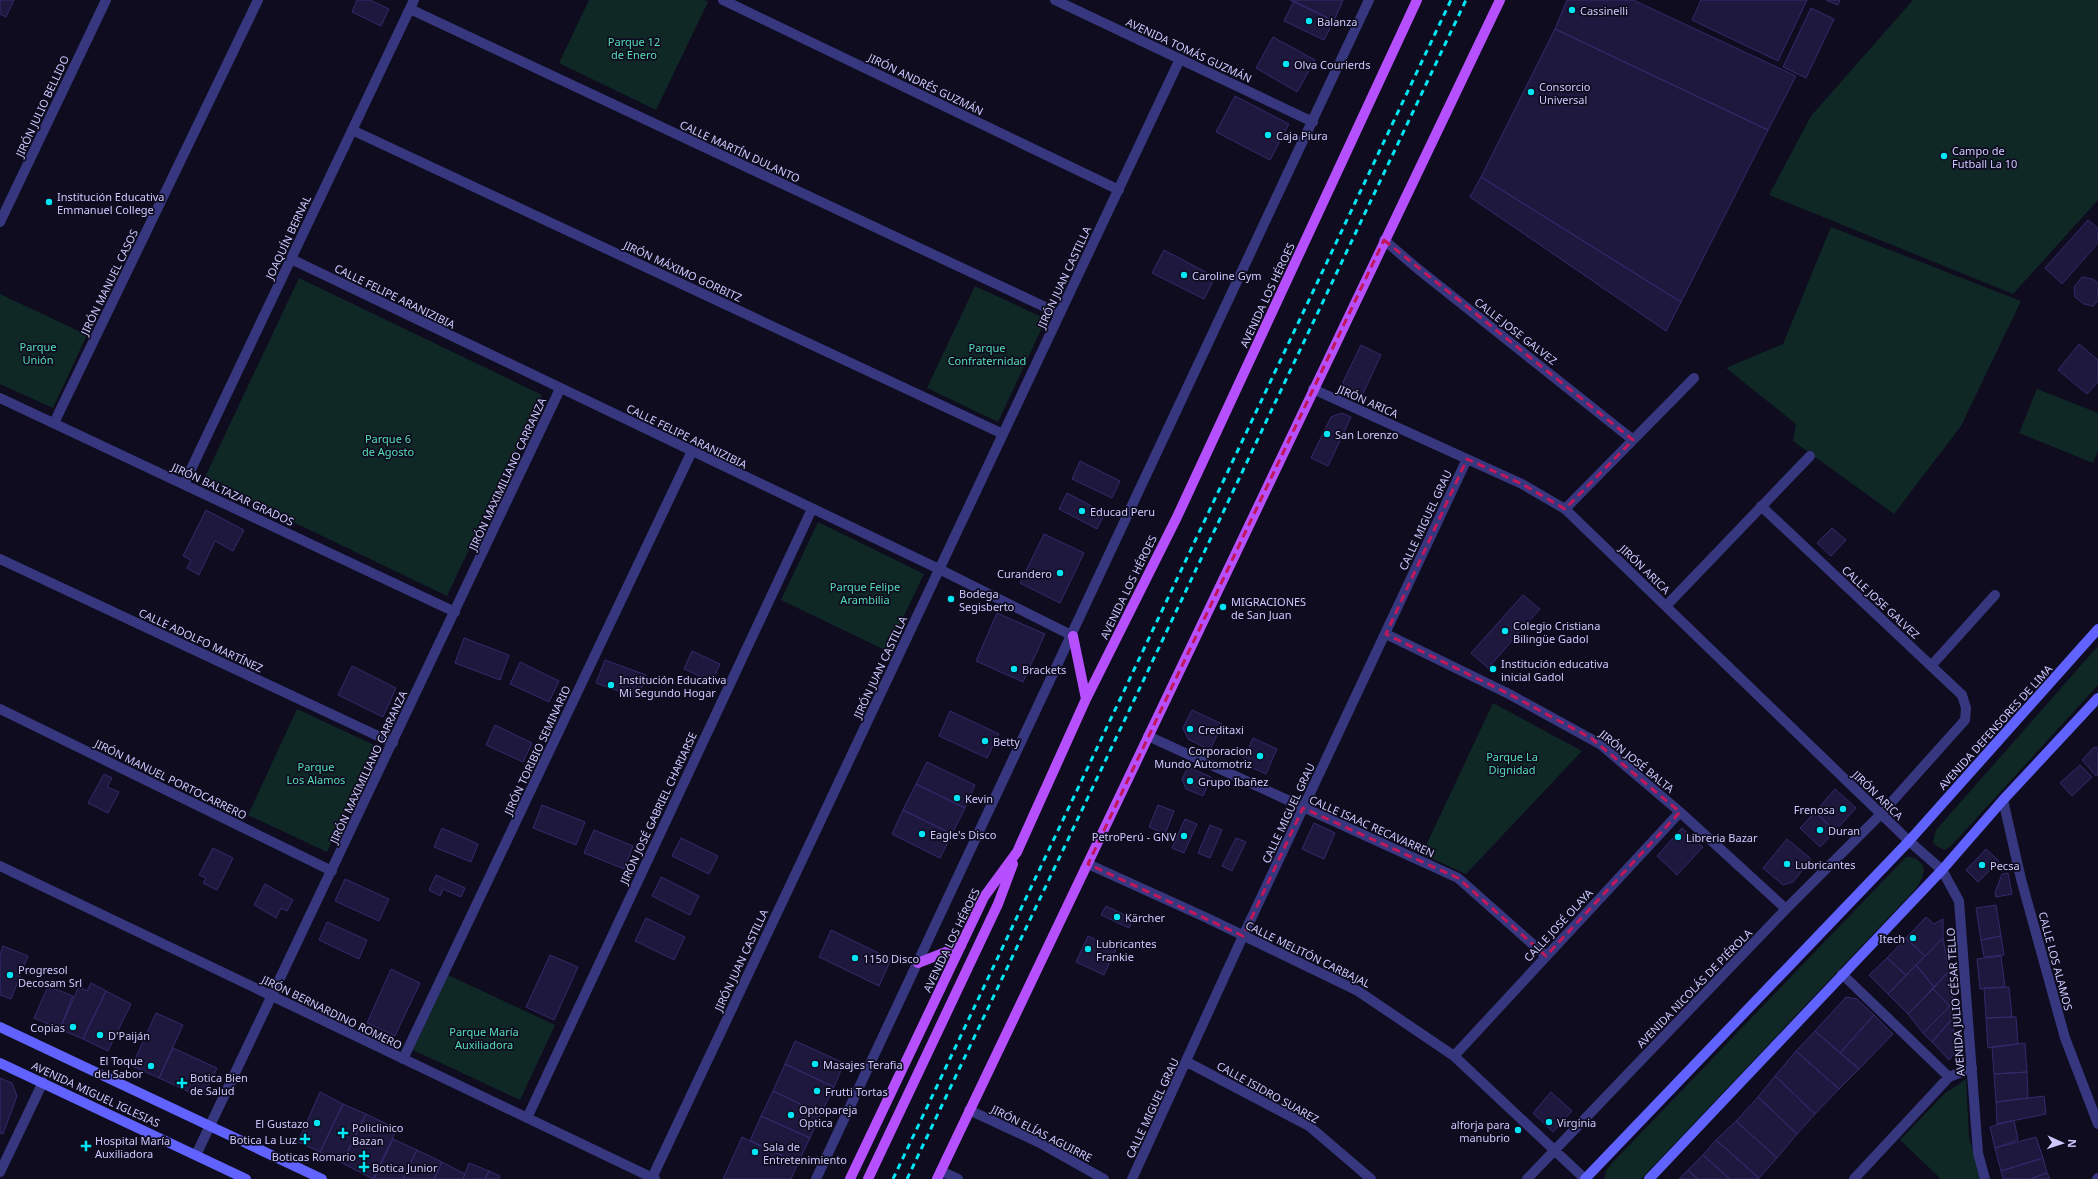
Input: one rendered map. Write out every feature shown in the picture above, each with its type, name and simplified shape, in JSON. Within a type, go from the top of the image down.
[{"type":"main road","name":"AVENIDA LOS HÉROES","points":[[850,1179],[984,897],[1016,852],[1086,699],[1177,517],[1417,0]]},
{"type":"main road","points":[[939,1175],[1384,240],[1500,0]]},
{"type":"main road","name":"AVENIDA DEFENSORES DE LIMA","points":[[1909,841],[2098,629]]},
{"type":"main road","points":[[1073,636],[1086,699]]},
{"type":"main road","points":[[1650,1179],[1842,974],[1942,870],[2003,800],[2098,698]]},
{"type":"main road","points":[[1585,1179],[1909,841]]},
{"type":"main road","points":[[868,1179],[998,904],[1016,852]]},
{"type":"main road","points":[[918,963],[961,946]]},
{"type":"main road","name":"AVENIDA MIGUEL IGLESIAS","points":[[0,1027],[322,1179]]},
{"type":"main road","name":"AVENIDA MIGUEL IGLESIAS","points":[[0,1063],[246,1179]]},
{"type":"street","name":"JIRÓN JULIO BELLIDO","points":[[0,222],[106,0]]},
{"type":"street","name":"JIRÓN MANUEL CASOS","points":[[54,423],[258,0]]},
{"type":"street","name":"JIRÓN ANDRÉS GUZMÁN","points":[[723,0],[1119,190]]},
{"type":"street","name":"AVENIDA TOMÁS GUZMÁN","points":[[1055,0],[1312,122]]},
{"type":"street","name":"AVENIDA LOS HÉROES","points":[[816,1179],[1073,636],[1195,370],[1369,0]]},
{"type":"street","name":"JOAQUÍN BERNAL","points":[[184,484],[412,4]]},
{"type":"street","name":"CALLE MARTÍN DULANTO","points":[[412,4],[1060,314]]},
{"type":"street","name":"JIRÓN JUAN CASTILLA","points":[[653,1178],[1180,59]]},
{"type":"street","name":"JIRÓN MÁXIMO GORBITZ","points":[[352,130],[1003,434]]},
{"type":"street","name":"CALLE JOSE GALVEZ","points":[[1384,240],[1430,279],[1633,440]]},
{"type":"street","name":"CALLE FELIPE ARANIZIBIA","points":[[291,260],[692,451],[1073,636]]},
{"type":"street","points":[[1565,509],[1694,378]]},
{"type":"street","name":"JIRÓN MAXIMILIANO CARRANZA","points":[[196,1155],[273,996],[560,388]]},
{"type":"street","name":"JIRÓN ARICA","points":[[1313,389],[1522,484],[1565,509],[1880,815],[1909,841]]},
{"type":"street","name":"JIRÓN BALTAZAR GRADOS","points":[[0,398],[455,612]]},
{"type":"street","name":"JIRÓN TORIBIO SEMINARIO","points":[[403,1059],[692,451]]},
{"type":"street","points":[[1666,606],[1810,456]]},
{"type":"street","name":"CALLE MIGUEL GRAU","points":[[1132,1179],[1187,1062],[1243,936],[1467,459]]},
{"type":"street","name":"CALLE JOSE GALVEZ","points":[[1761,506],[1962,695],[1966,708],[1962,723],[1880,815]]},
{"type":"street","name":"JIRÓN JOSÉ GABRIEL CHARIARSE","points":[[527,1118],[812,509]]},
{"type":"street","name":"CALLE ADOLFO MARTÍNEZ","points":[[0,559],[393,743]]},
{"type":"street","points":[[1931,666],[1995,595]]},
{"type":"street","name":"JIRÓN JOSÉ BALTA","points":[[1386,634],[1509,694],[1591,738],[1680,812],[1786,909]]},
{"type":"street","name":"JIRÓN MANUEL PORTOCARRERO","points":[[0,709],[332,870]]},
{"type":"street","name":"CALLE ISAAC RECAVARREN","points":[[1148,736],[1458,878],[1546,956]]},
{"type":"street","name":"CALLE LOS ALAMOS","points":[[2003,800],[2021,879],[2065,1038],[2098,1124]]},
{"type":"street","name":"CALLE JOSÉ OLAYA","points":[[1454,1056],[1680,812]]},
{"type":"street","name":"AVENIDA NICOLÁS DE PIÉROLA","points":[[1527,1179],[1786,909],[1880,815]]},
{"type":"street","name":"AVENIDA JULIO CÉSAR TELLO","points":[[1909,841],[1942,870],[1959,901],[1978,1154],[1985,1179]]},
{"type":"street","name":"CALLE MELITÓN CARBAJAL","points":[[1088,864],[1358,991],[1454,1056],[1585,1179]]},
{"type":"street","name":"JIRÓN BERNARDINO ROMERO","points":[[0,866],[653,1178]]},
{"type":"street","points":[[1842,974],[1949,1077]]},
{"type":"street","name":"CALLE ISIDRO SUAREZ","points":[[1187,1062],[1309,1126],[1371,1179]]},
{"type":"street","points":[[1854,1179],[1949,1077],[1972,1068]]},
{"type":"street","points":[[0,1172],[43,1082]]},
{"type":"street","name":"JIRÓN ELÍAS AGUIRRE","points":[[969,1110],[1040,1143],[1104,1179]]},
{"type":"street","points":[[939,1175],[958,1179]]},
{"type":"highlighted area","points":[[1384,240],[1633,440],[1565,509],[1522,484],[1467,459],[1386,634],[1509,694],[1591,738],[1680,812],[1546,956],[1458,878],[1303,808],[1243,936],[1088,864]]},
{"type":"green space","name":"Parque 12 de Enero","points":[[589,0],[704,0],[708,2],[656,110],[559,63]]},
{"type":"green space","name":"Campo de Futball La 10","points":[[1913,0],[2098,0],[2098,200],[2013,294],[1769,195],[1811,116]]},
{"type":"green space","points":[[1831,227],[2021,301],[1961,426],[1894,514],[1793,441],[1796,424],[1726,368],[1783,344]]},
{"type":"green space","name":"Parque 6 de Agosto","points":[[299,278],[542,395],[447,596],[204,479]]},
{"type":"green space","name":"Parque Confraternidad","points":[[975,286],[1046,319],[998,422],[927,388]]},
{"type":"green space","name":"Parque Unión","points":[[0,294],[87,335],[53,408],[0,384]]},
{"type":"green space","points":[[2037,389],[2098,413],[2098,451],[2093,463],[2019,433]]},
{"type":"green space","name":"Parque Felipe Arambilia","points":[[818,522],[924,574],[887,651],[781,600]]},
{"type":"green space","points":[[2098,646],[2098,685],[1952,845],[1945,850],[1936,846],[1933,842],[1936,830]]},
{"type":"green space","name":"Parque La Dignidad","points":[[1493,703],[1582,751],[1466,874],[1422,854]]},
{"type":"green space","name":"Parque Los Alamos","points":[[297,709],[376,746],[327,852],[248,815]]},
{"type":"green space","points":[[1906,857],[1920,862],[1924,871],[1921,881],[1911,894],[1641,1179],[1604,1179],[1606,1171],[1613,1162]]},
{"type":"green space","name":"Parque María Auxiliadora","points":[[448,975],[555,1025],[520,1100],[413,1050]]},
{"type":"green space","points":[[1966,1079],[1969,1137],[1980,1179],[1941,1179],[1900,1140],[1944,1094]]},
{"type":"building","points":[[0,0],[14,0],[6,17],[0,14]]},
{"type":"building","points":[[357,0],[370,0],[389,9],[381,26],[352,12]]},
{"type":"building","points":[[1290,0],[1343,0],[1334,21]]},
{"type":"building","points":[[1567,0],[1633,0],[1796,76],[1768,130],[1555,29]]},
{"type":"building","points":[[1701,0],[1807,0],[1778,61],[1692,20]]},
{"type":"building","points":[[1826,0],[1840,0],[1838,5]]},
{"type":"building","name":"Balanza","points":[[1294,1],[1334,21],[1324,40],[1284,21]]},
{"type":"building","points":[[1811,8],[1834,19],[1806,78],[1783,67]]},
{"type":"building","points":[[1555,29],[1768,130],[1681,302],[1481,177]]},
{"type":"building","name":"Olva Courierds","points":[[1273,37],[1315,60],[1297,92],[1256,68]]},
{"type":"building","points":[[1235,96],[1289,124],[1270,160],[1216,132]]},
{"type":"building","points":[[1481,177],[1681,302],[1666,331],[1470,197]]},
{"type":"building","points":[[2088,220],[2098,228],[2098,243],[2062,284],[2045,268]]},
{"type":"building","name":"Caroline Gym","points":[[1164,250],[1215,277],[1204,299],[1152,273]]},
{"type":"building","points":[[2082,277],[2093,279],[2098,283],[2098,301],[2093,306],[2084,304],[2075,297],[2074,287]]},
{"type":"building","points":[[2079,344],[2098,360],[2098,382],[2087,394],[2058,370]]},
{"type":"building","points":[[1361,345],[1381,355],[1361,398],[1346,390],[1343,382]]},
{"type":"building","points":[[1342,413],[1351,417],[1328,466],[1311,458],[1331,417]]},
{"type":"building","points":[[1080,461],[1120,481],[1112,498],[1072,479]]},
{"type":"building","name":"Educad Peru","points":[[1067,493],[1105,513],[1097,529],[1059,509]]},
{"type":"building","points":[[206,510],[244,530],[233,551],[215,541],[199,575],[187,568],[191,560],[183,556]]},
{"type":"building","points":[[1832,528],[1846,540],[1831,556],[1817,543]]},
{"type":"building","points":[[1044,534],[1084,553],[1060,603],[1020,583]]},
{"type":"building","name":"Colegio Cristiana Bilingüe Gadol","points":[[1523,595],[1540,609],[1488,668],[1471,653]]},
{"type":"building","points":[[997,613],[1045,634],[1023,682],[976,661]]},
{"type":"building","points":[[464,638],[509,655],[500,680],[455,663]]},
{"type":"building","points":[[692,651],[720,664],[712,682],[684,669]]},
{"type":"building","points":[[605,660],[646,675],[638,698],[596,683]]},
{"type":"building","points":[[520,662],[559,681],[549,702],[510,684]]},
{"type":"building","points":[[352,666],[396,688],[383,717],[338,695]]},
{"type":"building","points":[[1192,710],[1222,724],[1210,750],[1188,739],[1183,728]]},
{"type":"building","points":[[950,711],[999,734],[987,758],[939,736]]},
{"type":"building","points":[[495,725],[532,743],[523,762],[486,745]]},
{"type":"building","name":"Corporacion Mundo Automotriz","points":[[1253,738],[1277,749],[1266,774],[1242,763]]},
{"type":"building","points":[[2098,747],[2098,775],[2096,776],[2082,760],[2093,748]]},
{"type":"building","points":[[927,762],[975,785],[965,808],[916,784]]},
{"type":"building","points":[[2080,765],[2092,777],[2072,796],[2060,783]]},
{"type":"building","points":[[1188,767],[1211,777],[1203,796],[1186,789],[1182,779]]},
{"type":"building","points":[[104,774],[112,778],[107,787],[119,792],[108,813],[88,803]]},
{"type":"building","points":[[916,784],[965,808],[952,834],[903,810]]},
{"type":"building","points":[[1835,789],[1856,808],[1835,831],[1815,812]]},
{"type":"building","points":[[542,805],[585,822],[576,845],[533,828]]},
{"type":"building","name":"PetroPerú - GNV","points":[[1158,805],[1174,811],[1165,834],[1149,827]]},
{"type":"building","name":"Eagle's Disco","points":[[903,810],[952,834],[940,858],[892,834]]},
{"type":"building","points":[[1815,812],[1835,831],[1820,847],[1800,828]]},
{"type":"building","name":"PetroPerú - GNV","points":[[1185,819],[1197,824],[1184,853],[1172,848]]},
{"type":"building","points":[[1314,823],[1335,833],[1324,859],[1302,849]]},
{"type":"building","name":"PetroPerú - GNV","points":[[1210,825],[1222,830],[1210,858],[1198,853]]},
{"type":"building","points":[[442,828],[478,844],[471,862],[434,847]]},
{"type":"building","points":[[1682,828],[1703,847],[1677,875],[1657,856]]},
{"type":"building","points":[[594,830],[633,846],[624,869],[584,853]]},
{"type":"building","points":[[681,838],[718,856],[709,874],[672,856]]},
{"type":"building","points":[[1236,838],[1246,842],[1232,871],[1222,866]]},
{"type":"building","name":"Lubricantes","points":[[1787,839],[1811,859],[1793,882],[1783,885],[1763,868]]},
{"type":"building","points":[[213,848],[233,858],[217,890],[203,883],[206,878],[199,875]]},
{"type":"building","name":"Pecsa","points":[[1986,849],[1999,861],[1978,882],[1966,870]]},
{"type":"building","points":[[2008,873],[2012,894],[1996,897],[1995,893],[2002,874]]},
{"type":"building","points":[[436,875],[465,888],[461,897],[443,889],[440,896],[429,890]]},
{"type":"building","points":[[661,877],[699,896],[690,915],[652,896]]},
{"type":"building","points":[[345,879],[389,899],[379,921],[335,901]]},
{"type":"building","points":[[265,884],[293,900],[287,911],[281,908],[276,918],[254,905]]},
{"type":"building","points":[[1996,905],[2001,936],[1981,940],[1976,908]]},
{"type":"building","name":"Kärcher","points":[[1106,906],[1133,919],[1129,928],[1101,915]]},
{"type":"building","points":[[1926,917],[1934,924],[1943,919],[1943,938],[1925,956],[1906,938]]},
{"type":"building","points":[[646,918],[685,937],[674,960],[635,941]]},
{"type":"building","points":[[327,922],[367,940],[359,959],[319,940]]},
{"type":"building","name":"1150 Disco","points":[[831,930],[891,959],[879,986],[819,957]]},
{"type":"building","points":[[1088,936],[1116,949],[1104,975],[1076,962]]},
{"type":"building","points":[[2001,936],[2004,955],[1984,957],[1981,940]]},
{"type":"building","points":[[1906,938],[1925,956],[1906,975],[1887,958]]},
{"type":"building","points":[[1943,938],[1949,971],[1934,987],[1916,965]]},
{"type":"building","name":"Progresol Decosam Srl","points":[[3,946],[28,956],[11,999],[0,995],[0,955]]},
{"type":"building","points":[[550,955],[578,967],[554,1020],[526,1007]]},
{"type":"building","points":[[2001,956],[2005,987],[1980,989],[1977,959]]},
{"type":"building","points":[[1887,958],[1906,975],[1888,994],[1869,975]]},
{"type":"building","points":[[1916,965],[1934,987],[1908,1014],[1888,994]]},
{"type":"building","points":[[391,969],[420,983],[395,1036],[367,1023]]},
{"type":"building","points":[[1949,971],[1953,1001],[1950,1006],[1933,989]]},
{"type":"building","points":[[91,983],[106,991],[83,1039],[60,1029],[79,986],[87,991]]},
{"type":"building","points":[[48,986],[73,996],[60,1029],[34,1018]]},
{"type":"building","points":[[2009,987],[2012,1017],[1986,1018],[1984,988]]},
{"type":"building","points":[[1933,989],[1950,1006],[1923,1033],[1908,1014]]},
{"type":"building","points":[[106,991],[131,1004],[108,1051],[83,1039]]},
{"type":"building","points":[[1846,997],[1857,999],[1874,1015],[1840,1053],[1815,1031]]},
{"type":"building","points":[[1950,1006],[1952,1019],[1932,1042],[1923,1033]]},
{"type":"building","points":[[156,1013],[183,1025],[159,1078],[132,1066]]},
{"type":"building","points":[[1874,1015],[1893,1034],[1859,1069],[1840,1053]]},
{"type":"building","points":[[2016,1017],[2018,1044],[1988,1048],[1986,1018]]},
{"type":"building","points":[[1952,1019],[1957,1049],[1949,1060],[1932,1042]]},
{"type":"building","points":[[1815,1031],[1859,1069],[1839,1089],[1796,1051]]},
{"type":"building","name":"Masajes Terafia","points":[[795,1041],[844,1063],[834,1087],[785,1064]]},
{"type":"building","points":[[2025,1043],[2027,1072],[1994,1074],[1992,1047]]},
{"type":"building","points":[[173,1048],[217,1068],[205,1094],[196,1095],[159,1078]]},
{"type":"building","points":[[1796,1051],[1839,1089],[1815,1114],[1775,1076]]},
{"type":"building","points":[[785,1064],[834,1087],[821,1114],[773,1091]]},
{"type":"building","points":[[2027,1072],[2028,1098],[1996,1102],[1994,1074]]},
{"type":"building","points":[[1775,1076],[1815,1114],[1797,1134],[1758,1097]]},
{"type":"building","points":[[0,1078],[12,1083],[17,1096],[3,1134],[0,1133]]},
{"type":"building","name":"Optopareja Optica","points":[[773,1091],[821,1114],[810,1138],[761,1116]]},
{"type":"building","points":[[320,1092],[343,1104],[320,1152],[298,1142]]},
{"type":"building","points":[[1551,1092],[1572,1111],[1553,1132],[1533,1113]]},
{"type":"building","points":[[2044,1096],[2046,1114],[1997,1124],[1996,1102]]},
{"type":"building","points":[[1758,1097],[1797,1134],[1777,1158],[1736,1121]]},
{"type":"building","name":"Policlinico Bazan","points":[[343,1104],[366,1114],[342,1163],[320,1152]]},
{"type":"building","points":[[366,1114],[397,1129],[373,1179],[342,1163]]},
{"type":"building","points":[[761,1116],[810,1138],[798,1163],[750,1141]]},
{"type":"building","points":[[2014,1120],[2018,1140],[1995,1148],[1990,1127]]},
{"type":"building","points":[[1736,1121],[1777,1158],[1759,1178],[1716,1140]]},
{"type":"building","name":"Sala de Entretenimiento","points":[[742,1137],[798,1163],[791,1179],[723,1179]]},
{"type":"building","points":[[2036,1137],[2043,1158],[2001,1171],[1995,1148]]},
{"type":"building","points":[[393,1139],[417,1150],[403,1179],[374,1179]]},
{"type":"building","points":[[1716,1140],[1759,1178],[1730,1179],[1703,1155]]},
{"type":"building","points":[[417,1150],[442,1162],[434,1179],[403,1179]]},
{"type":"building","points":[[1703,1155],[1730,1179],[1698,1179],[1688,1170]]},
{"type":"building","points":[[2043,1158],[2047,1173],[2030,1179],[2003,1179],[2001,1171]]},
{"type":"building","points":[[442,1162],[465,1174],[463,1179],[434,1179]]},
{"type":"building","points":[[469,1163],[489,1171],[485,1179],[463,1179]]},
{"type":"building","points":[[1688,1170],[1698,1179],[1679,1179]]},
{"type":"building","points":[[489,1171],[500,1176],[499,1179],[485,1179]]},
{"type":"building","points":[[2047,1173],[2050,1179],[2030,1179]]},
{"type":"railway","points":[[893,1179],[1451,0]]},
{"type":"railway","points":[[907,1179],[1466,0]]},
{"type":"place","name":"Cassinelli","points":[[1572,10]]},
{"type":"place","name":"Balanza","points":[[1309,21]]},
{"type":"place","name":"Olva Courierds","points":[[1286,64]]},
{"type":"place","name":"Consorcio Universal","points":[[1531,92]]},
{"type":"place","name":"Caja Piura","points":[[1268,135]]},
{"type":"place","name":"Campo de Futball La 10","points":[[1944,156]]},
{"type":"place","name":"Institución Educativa Emmanuel College","points":[[49,202]]},
{"type":"place","name":"Caroline Gym","points":[[1184,275]]},
{"type":"place","name":"San Lorenzo","points":[[1327,434]]},
{"type":"place","name":"Educad Peru","points":[[1082,511]]},
{"type":"place","name":"Curandero","points":[[1060,573]]},
{"type":"place","name":"Bodega Segisberto","points":[[951,599]]},
{"type":"place","name":"MIGRACIONES de San Juan","points":[[1223,607]]},
{"type":"place","name":"Colegio Cristiana Bilingüe Gadol","points":[[1505,631]]},
{"type":"place","name":"Brackets","points":[[1014,669]]},
{"type":"place","name":"Institución educativa inicial Gadol","points":[[1493,669]]},
{"type":"place","name":"Institución Educativa Mi Segundo Hogar","points":[[611,685]]},
{"type":"place","name":"Creditaxi","points":[[1190,729]]},
{"type":"place","name":"Betty","points":[[985,741]]},
{"type":"place","name":"Corporacion Mundo Automotriz","points":[[1260,756]]},
{"type":"place","name":"Grupo Ibañez","points":[[1190,781]]},
{"type":"place","name":"Kevin","points":[[957,798]]},
{"type":"place","name":"Frenosa","points":[[1843,809]]},
{"type":"place","name":"Duran","points":[[1820,830]]},
{"type":"place","name":"Eagle's Disco","points":[[922,834]]},
{"type":"place","name":"PetroPerú - GNV","points":[[1184,836]]},
{"type":"place","name":"Libreria Bazar","points":[[1678,837]]},
{"type":"place","name":"Lubricantes","points":[[1787,864]]},
{"type":"place","name":"Pecsa","points":[[1982,865]]},
{"type":"place","name":"Kärcher","points":[[1117,917]]},
{"type":"place","name":"Itech","points":[[1913,938]]},
{"type":"place","name":"Lubricantes Frankie","points":[[1088,949]]},
{"type":"place","name":"1150 Disco","points":[[855,958]]},
{"type":"place","name":"Progresol Decosam Srl","points":[[10,975]]},
{"type":"place","name":"Copias","points":[[73,1027]]},
{"type":"place","name":"D'Paiján","points":[[100,1035]]},
{"type":"place","name":"Masajes Terafia","points":[[815,1064]]},
{"type":"place","name":"El Toque del Sabor","points":[[151,1066]]},
{"type":"place","name":"Botica Bien de Salud","points":[[182,1083]]},
{"type":"place","name":"Frutti Tortas","points":[[817,1091]]},
{"type":"place","name":"Optopareja Optica","points":[[791,1115]]},
{"type":"place","name":"Virginia","points":[[1549,1122]]},
{"type":"place","name":"El Gustazo","points":[[317,1123]]},
{"type":"place","name":"alforja para manubrio","points":[[1518,1130]]},
{"type":"place","name":"Policlinico Bazan","points":[[343,1133]]},
{"type":"place","name":"Botica La Luz","points":[[305,1139]]},
{"type":"place","name":"Hospital María Auxiliadora","points":[[86,1146]]},
{"type":"place","name":"Sala de Entretenimiento","points":[[755,1152]]},
{"type":"place","name":"Boticas Romario","points":[[364,1156]]},
{"type":"place","name":"Botica Junior","points":[[364,1167]]}]
